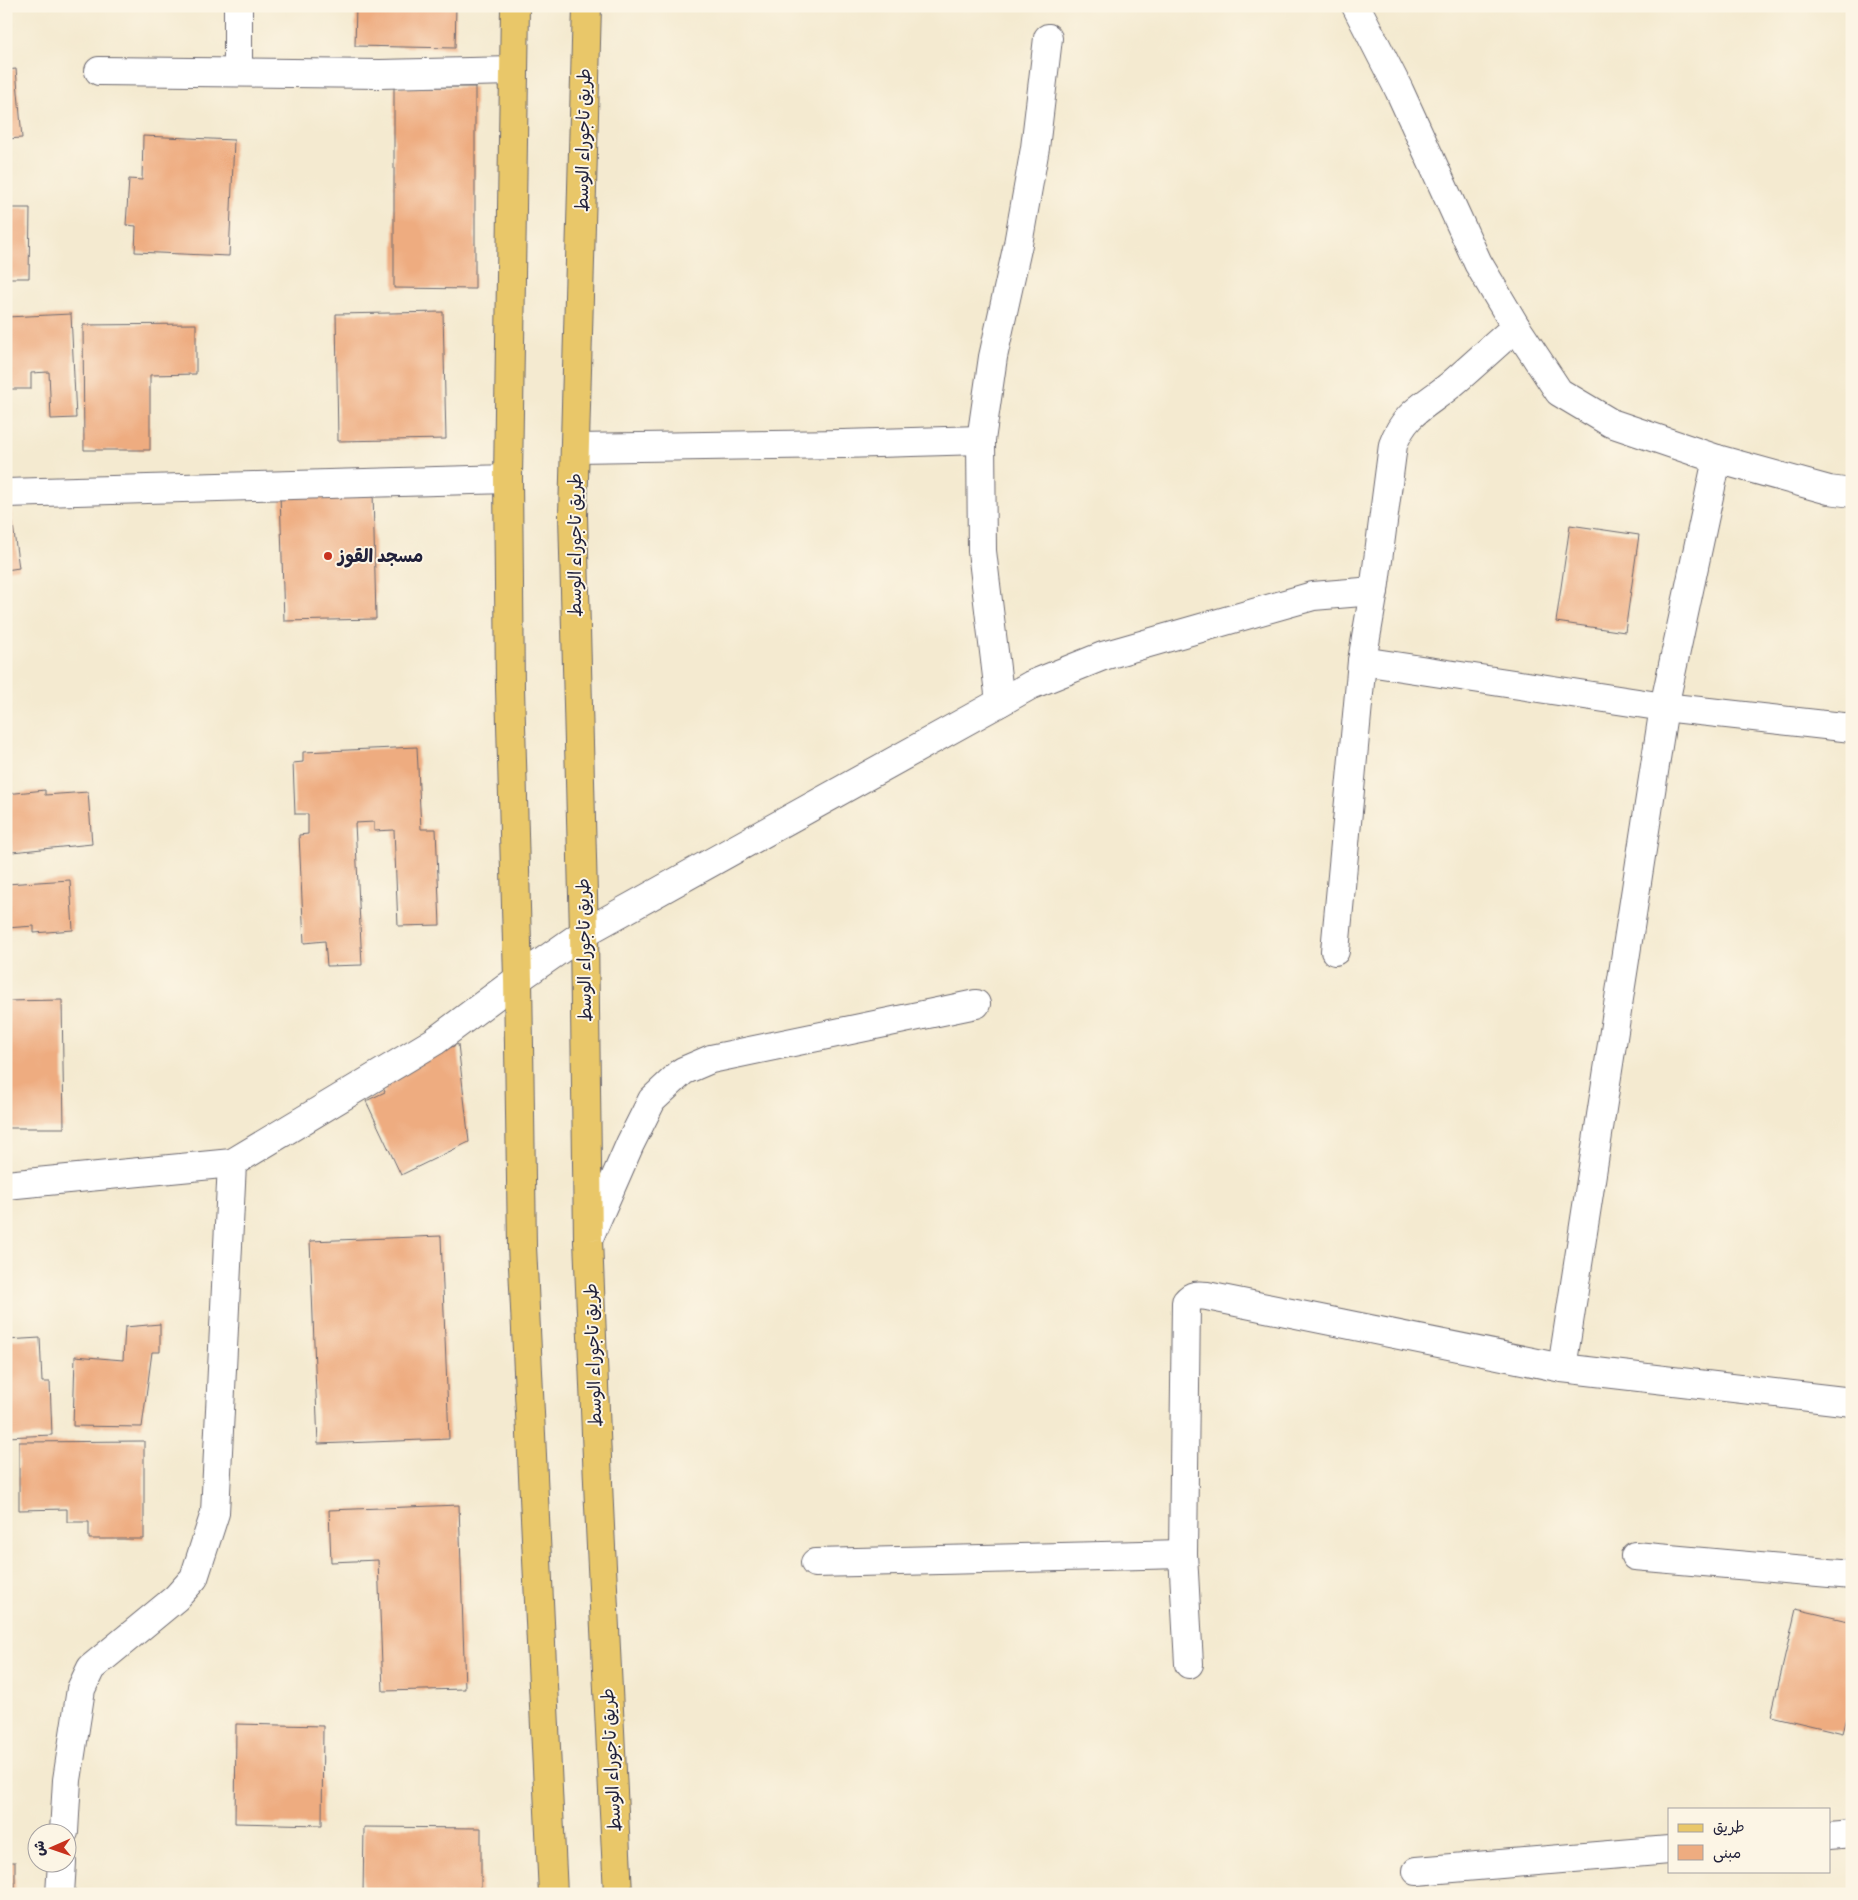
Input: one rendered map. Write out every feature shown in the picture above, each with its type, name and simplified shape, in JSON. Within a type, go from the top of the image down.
[{"type":"main road","points":[[516,6],[508,478],[510,688],[518,979],[522,1246],[553,1894]]},
{"type":"main road","name":"طريق تاجوراء الوسط","points":[[586,6],[572,515],[584,933],[588,1240],[618,1894]]},
{"type":"street","points":[[238,6],[238,72]]},
{"type":"street","points":[[1356,6],[1399,90],[1478,263],[1516,327],[1559,392],[1611,423],[1716,459],[1829,490],[1852,493]]},
{"type":"street","points":[[1000,702],[982,551],[981,440],[993,357],[1018,244],[1034,148],[1048,38]]},
{"type":"street","points":[[99,71],[380,74],[514,71]]},
{"type":"street","points":[[1335,951],[1362,661],[1374,591],[1393,445],[1398,430],[1412,414],[1453,383],[1516,327]]},
{"type":"street","points":[[575,448],[981,440]]},
{"type":"street","points":[[1562,1368],[1664,707],[1716,459]]},
{"type":"street","points":[[6,493],[508,478]]},
{"type":"street","points":[[6,1185],[232,1163],[435,1041],[584,933],[1031,686],[1103,656],[1313,596],[1374,591]]},
{"type":"street","points":[[1362,661],[1664,707],[1852,728]]},
{"type":"street","points":[[588,1240],[630,1144],[652,1100],[683,1072],[711,1059],[976,1004]]},
{"type":"street","points":[[65,1822],[67,1780],[81,1689],[91,1668],[176,1598],[194,1578],[216,1513],[232,1163]]},
{"type":"street","points":[[1188,1664],[1183,1554],[1186,1302],[1189,1298],[1197,1295],[1207,1296],[1562,1368],[1852,1402]]},
{"type":"street","points":[[815,1563],[1183,1554]]},
{"type":"street","points":[[1635,1556],[1852,1575]]},
{"type":"street","points":[[1830,1836],[1852,1834]]},
{"type":"street","points":[[1417,1871],[1668,1850]]},
{"type":"street","points":[[60,1894],[61,1872]]},
{"type":"building","points":[[356,6],[456,6],[455,48],[355,46]]},
{"type":"building","points":[[16,69],[22,138],[6,139],[6,70]]},
{"type":"building","points":[[394,87],[475,87],[475,289],[394,288]]},
{"type":"building","points":[[143,136],[234,140],[229,256],[135,252],[136,226],[126,225],[129,179],[142,180]]},
{"type":"building","points":[[6,208],[30,208],[29,278],[6,278]]},
{"type":"building","points":[[443,312],[446,439],[338,441],[336,314]]},
{"type":"building","points":[[71,314],[76,418],[51,419],[49,372],[31,373],[31,389],[6,389],[6,317]]},
{"type":"building","points":[[196,324],[196,374],[150,375],[150,450],[84,450],[83,325]]},
{"type":"building","name":"مسجد القوز","points":[[373,491],[376,619],[284,621],[280,494]]},
{"type":"building","points":[[6,504],[10,504],[19,568],[6,570]]},
{"type":"building","points":[[1570,525],[1639,535],[1625,632],[1556,622]]},
{"type":"building","points":[[417,747],[421,829],[436,829],[440,925],[398,926],[394,830],[374,831],[374,822],[355,823],[362,965],[327,966],[325,941],[304,943],[299,835],[308,834],[308,814],[295,814],[293,763],[303,762],[303,752]]},
{"type":"building","points":[[45,790],[45,795],[88,792],[92,844],[12,852],[6,794]]},
{"type":"building","points":[[70,880],[73,930],[34,933],[34,926],[6,928],[6,884]]},
{"type":"building","points":[[62,1000],[64,1128],[6,1128],[6,1001]]},
{"type":"building","points":[[458,1044],[469,1142],[401,1175],[366,1101],[385,1092],[380,1081]]},
{"type":"building","points":[[441,1236],[449,1439],[318,1444],[310,1241]]},
{"type":"building","points":[[160,1324],[160,1352],[152,1352],[142,1427],[73,1426],[75,1356],[123,1360],[125,1327]]},
{"type":"building","points":[[40,1338],[42,1382],[50,1382],[52,1435],[6,1437],[6,1340]]},
{"type":"building","points":[[144,1441],[144,1539],[89,1539],[89,1522],[67,1522],[67,1509],[19,1510],[19,1442]]},
{"type":"building","points":[[459,1505],[465,1689],[383,1691],[378,1560],[331,1562],[329,1510]]},
{"type":"building","points":[[1796,1609],[1852,1622],[1852,1699],[1843,1733],[1771,1716]]},
{"type":"building","points":[[236,1724],[323,1726],[322,1825],[235,1823]]},
{"type":"building","points":[[364,1827],[481,1828],[481,1894],[363,1894]]},
{"type":"building","points":[[6,1862],[15,1862],[15,1894],[6,1894]]},
{"type":"place","name":"مسجد القوز","points":[[328,556]]}]
